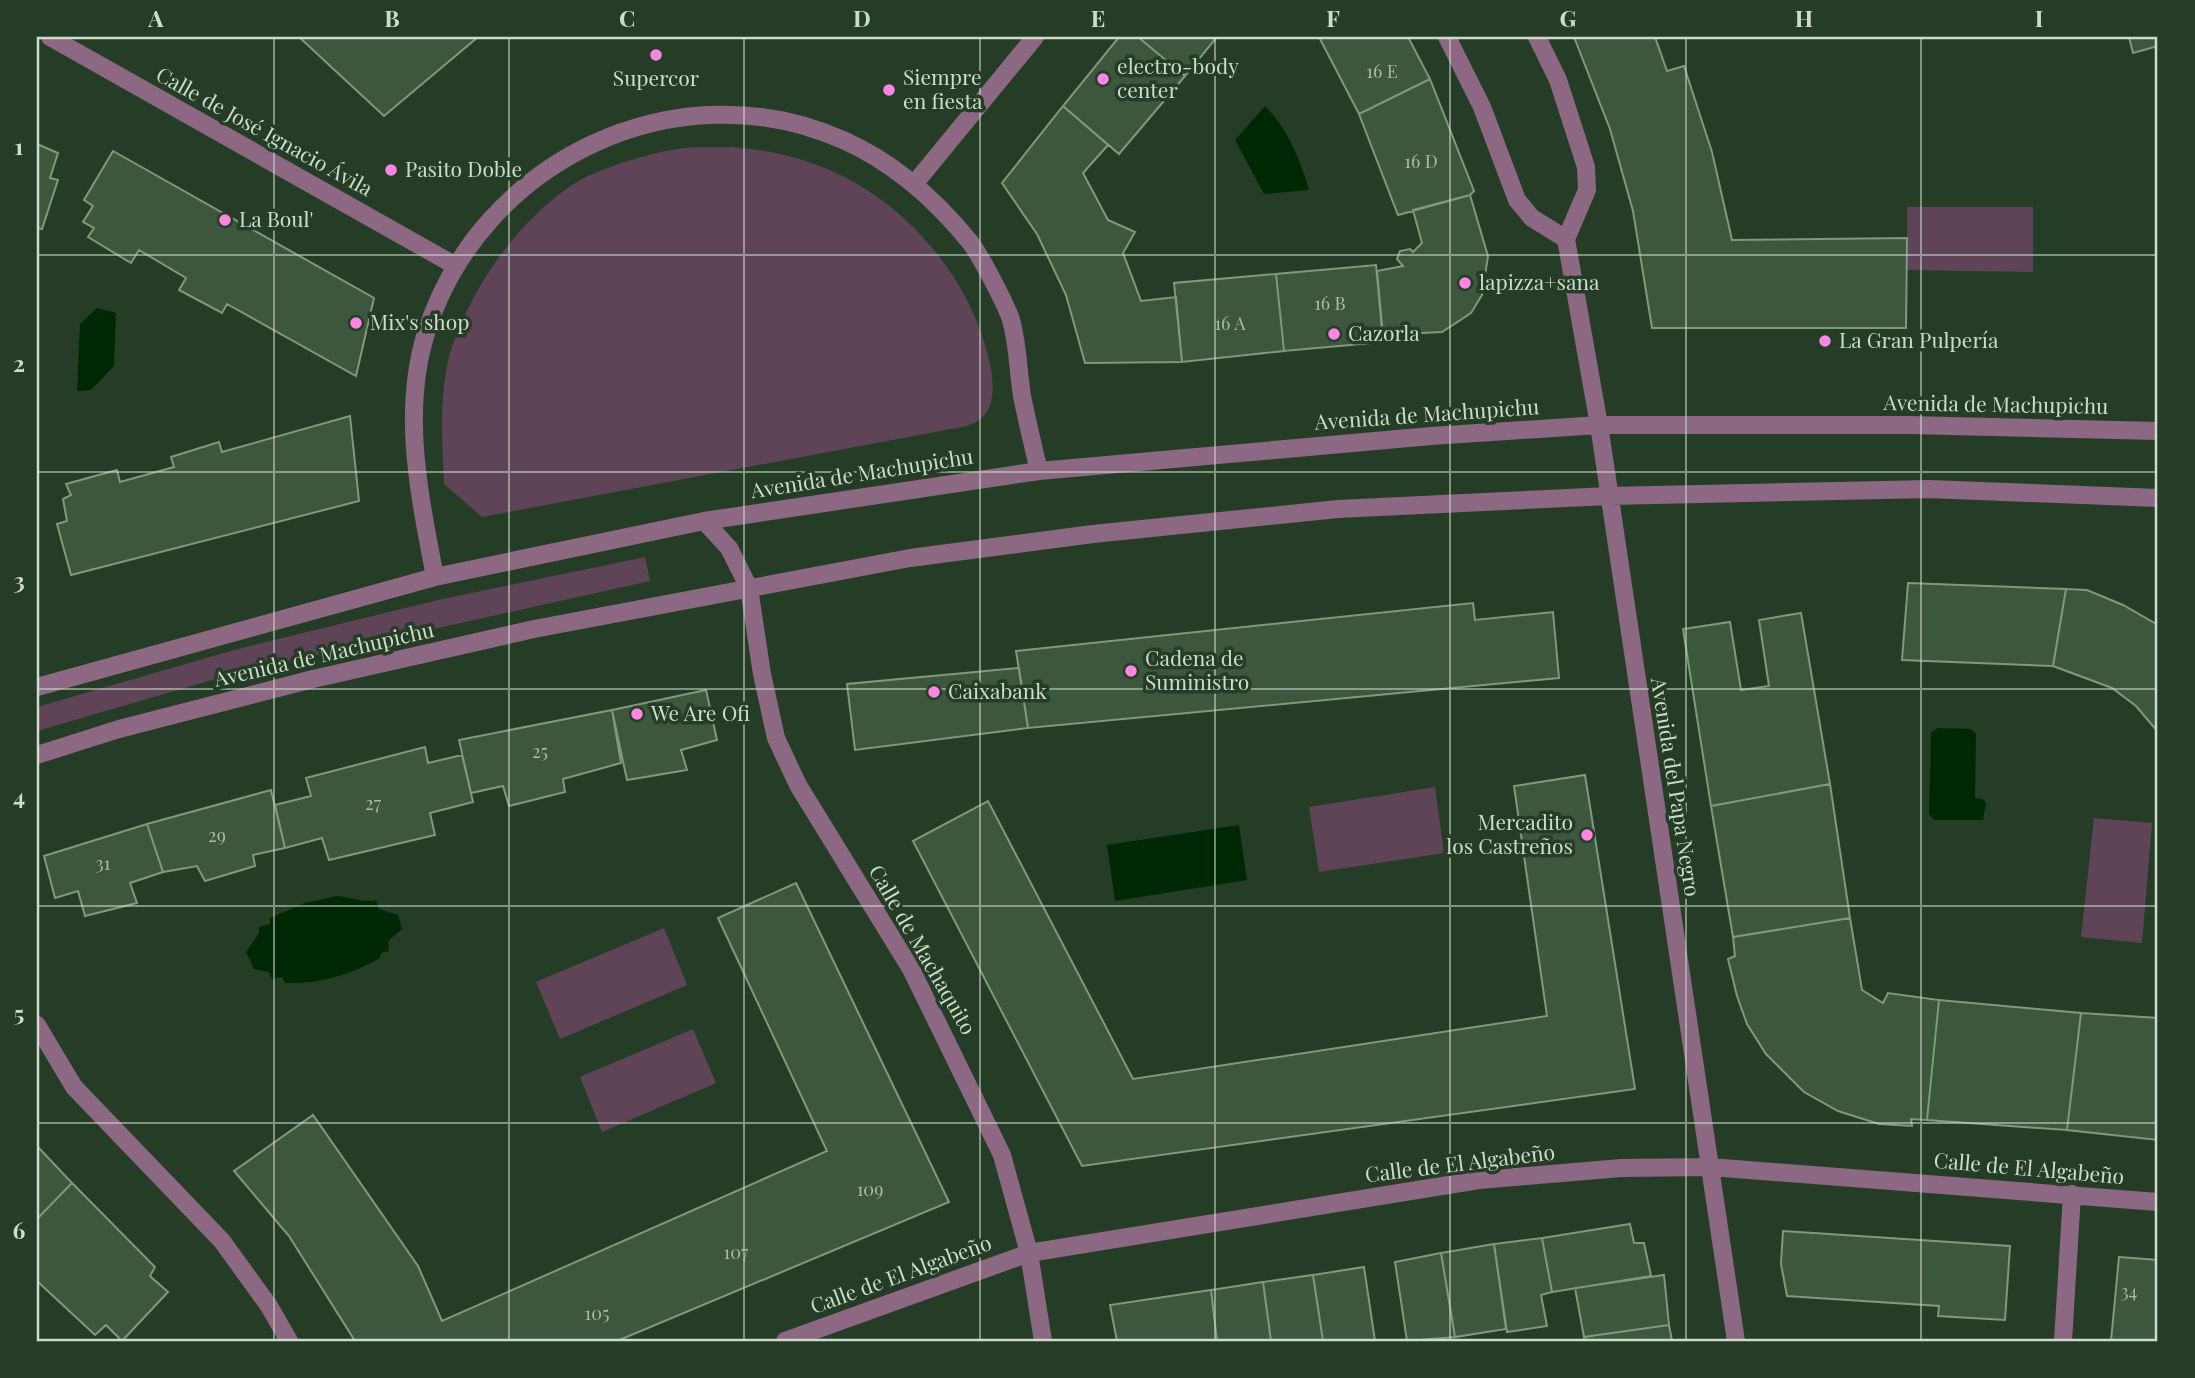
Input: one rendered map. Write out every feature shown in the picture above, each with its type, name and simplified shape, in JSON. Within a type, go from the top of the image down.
[{"type":"street","name":"Calle de José Ignacio Ávila","points":[[50,37],[456,266]]},
{"type":"street","points":[[915,183],[1035,37]]},
{"type":"street","points":[[1447,37],[1482,107],[1517,200],[1532,218],[1566,239],[1587,190],[1586,167],[1558,80],[1537,37]]},
{"type":"street","points":[[435,577],[414,458],[414,395],[426,333],[456,266],[501,207],[558,161],[628,129],[690,113],[769,118],[842,139],[915,183],[971,243],[1010,319],[1039,471]]},
{"type":"street","name":"Avenida del Papa Negro","points":[[1566,239],[1599,425],[1736,1341]]},
{"type":"street","name":"Avenida de Machupichu","points":[[37,687],[435,577],[704,521],[1039,471],[1431,436],[1599,425],[1909,425],[2158,431]]},
{"type":"street","name":"Avenida de Machupichu","points":[[37,755],[119,729],[313,679],[534,629],[910,558],[1093,534],[1338,509],[1609,496],[1929,489],[2158,498]]},
{"type":"street","points":[[704,521],[729,548],[750,588]]},
{"type":"street","name":"Calle de Machaquito","points":[[750,588],[762,674],[776,738],[798,785],[911,969],[957,1056],[1002,1155],[1029,1253],[1043,1341]]},
{"type":"street","points":[[37,1024],[74,1087],[222,1241],[269,1306],[289,1341]]},
{"type":"street","name":"Calle de El Algabeño","points":[[785,1341],[1029,1253],[1479,1180],[1621,1168],[1710,1167],[2158,1202]]},
{"type":"street","points":[[2063,1341],[2072,1194]]},
{"type":"shaded area","points":[[1265,106],[1292,145],[1309,190],[1264,194],[1235,140]]},
{"type":"shaded area","points":[[732,147],[785,155],[835,172],[890,206],[911,225],[947,267],[974,316],[984,342],[992,376],[993,391],[987,412],[976,422],[962,427],[482,517],[444,484],[443,393],[449,357],[463,319],[474,296],[501,254],[534,216],[572,185],[595,173],[623,162],[666,151]]},
{"type":"shaded area","points":[[1907,207],[2033,207],[2033,272],[1907,270]]},
{"type":"shaded area","points":[[97,308],[116,313],[114,366],[91,390],[77,391],[80,324]]},
{"type":"shaded area","points":[[645,557],[650,581],[236,673],[37,731],[37,707],[234,650],[438,600]]},
{"type":"shaded area","points":[[1937,728],[1971,729],[1976,734],[1975,798],[1983,799],[1986,803],[1983,820],[1934,820],[1929,814],[1931,733]]},
{"type":"shaded area","points":[[1435,787],[1444,853],[1319,872],[1309,807]]},
{"type":"shaded area","points":[[2094,818],[2152,823],[2142,943],[2081,937]]},
{"type":"shaded area","points":[[1239,825],[1247,880],[1115,901],[1107,845]]},
{"type":"shaded area","points":[[337,896],[376,900],[379,909],[398,915],[402,929],[388,941],[389,951],[381,953],[380,958],[357,969],[310,982],[285,983],[282,977],[272,979],[269,972],[254,969],[246,952],[259,933],[259,927],[270,924],[270,918],[305,903]]},
{"type":"shaded area","points":[[664,928],[687,985],[560,1039],[536,982]]},
{"type":"shaded area","points":[[693,1029],[716,1083],[602,1132],[580,1077]]},
{"type":"building","points":[[299,37],[478,37],[384,116]]},
{"type":"building","points":[[1119,37],[1138,37],[1185,76],[1119,154],[1063,106]]},
{"type":"building","points":[[1138,37],[1217,37],[1185,76]]},
{"type":"building","points":[[1319,37],[1408,37],[1430,79],[1359,114]]},
{"type":"building","points":[[1574,37],[1655,37],[1667,71],[1684,66],[1712,152],[1732,240],[1907,238],[1906,328],[1652,328],[1633,211],[1610,129]]},
{"type":"building","points":[[2129,37],[2158,37],[2158,46],[2133,53]]},
{"type":"building","points":[[1430,79],[1474,191],[1470,195],[1398,215],[1359,114]]},
{"type":"building","points":[[1063,106],[1108,145],[1083,173],[1108,220],[1135,232],[1123,253],[1141,301],[1176,297],[1182,362],[1085,363],[1066,295],[1037,234],[1002,183]]},
{"type":"building","points":[[37,144],[58,153],[50,178],[58,180],[42,229],[37,228]]},
{"type":"building","points":[[113,151],[374,298],[356,376],[227,304],[222,313],[179,290],[186,278],[139,250],[131,263],[88,237],[94,228],[83,222],[93,206],[84,200]]},
{"type":"building","points":[[1470,195],[1488,256],[1482,295],[1471,313],[1442,332],[1383,335],[1377,271],[1403,266],[1397,259],[1400,251],[1410,249],[1413,252],[1422,243],[1413,210]]},
{"type":"building","points":[[1376,265],[1383,342],[1284,351],[1276,274]]},
{"type":"building","points":[[1276,274],[1284,351],[1182,362],[1174,283]]},
{"type":"building","points":[[350,416],[359,501],[71,575],[57,524],[67,521],[63,499],[71,495],[66,484],[117,470],[120,482],[174,467],[171,457],[219,442],[222,452]]},
{"type":"building","points":[[1908,583],[2066,589],[2053,666],[1902,660]]},
{"type":"building","points":[[2066,589],[2087,590],[2123,605],[2158,625],[2158,732],[2136,706],[2112,688],[2053,666]]},
{"type":"building","points":[[1473,603],[1475,620],[1553,612],[1559,678],[1028,728],[1016,651]]},
{"type":"building","points":[[1801,613],[1830,784],[1711,806],[1683,629],[1730,622],[1741,690],[1769,686],[1759,620]]},
{"type":"building","points":[[1019,668],[1028,728],[855,750],[847,684]]},
{"type":"building","points":[[706,690],[717,740],[681,750],[687,770],[627,780],[612,710]]},
{"type":"building","points":[[612,710],[621,763],[563,779],[565,792],[509,806],[503,786],[471,793],[459,740]]},
{"type":"building","points":[[425,747],[428,763],[462,755],[473,802],[430,813],[435,835],[329,860],[322,838],[285,848],[275,805],[311,796],[306,778]]},
{"type":"building","points":[[1585,775],[1635,1089],[1082,1166],[913,841],[988,801],[1133,1079],[1547,1016],[1514,786]]},
{"type":"building","points":[[1830,784],[1850,918],[1733,937],[1711,806]]},
{"type":"building","points":[[271,790],[285,848],[253,855],[255,866],[205,881],[197,866],[163,872],[147,824]]},
{"type":"building","points":[[147,824],[163,872],[130,883],[137,903],[85,916],[78,891],[55,898],[44,856]]},
{"type":"building","points":[[796,883],[949,1202],[617,1341],[355,1341],[289,1236],[234,1171],[313,1115],[418,1266],[442,1321],[827,1151],[718,918]]},
{"type":"building","points":[[1850,918],[1862,990],[1883,1003],[1888,993],[1939,1000],[1927,1120],[1911,1119],[1912,1126],[1879,1124],[1838,1111],[1804,1092],[1766,1054],[1747,1024],[1737,996],[1728,959],[1735,956],[1733,937]]},
{"type":"building","points":[[1939,1000],[2081,1013],[2067,1130],[1927,1120]]},
{"type":"building","points":[[2081,1013],[2158,1018],[2158,1140],[2067,1130]]},
{"type":"building","points":[[37,1146],[72,1183],[37,1219]]},
{"type":"building","points":[[72,1183],[155,1267],[150,1276],[168,1292],[122,1341],[106,1325],[95,1335],[37,1281],[37,1219]]},
{"type":"building","points":[[1630,1224],[1634,1243],[1644,1243],[1651,1276],[1552,1292],[1542,1238]]},
{"type":"building","points":[[1783,1231],[2010,1246],[2005,1320],[1938,1316],[1939,1306],[1787,1296],[1781,1264]]},
{"type":"building","points":[[1542,1238],[1552,1292],[1541,1295],[1547,1326],[1507,1332],[1494,1244]]},
{"type":"building","points":[[1494,1244],[1506,1329],[1455,1337],[1441,1253]]},
{"type":"building","points":[[1441,1253],[1455,1337],[1407,1341],[1395,1262]]},
{"type":"building","points":[[2119,1257],[2158,1260],[2158,1341],[2111,1341]]},
{"type":"building","points":[[1364,1267],[1375,1341],[1323,1341],[1313,1275]]},
{"type":"building","points":[[1313,1275],[1323,1341],[1271,1341],[1263,1282]]},
{"type":"building","points":[[1664,1275],[1669,1325],[1584,1337],[1575,1288]]},
{"type":"building","points":[[1263,1282],[1271,1341],[1217,1341],[1211,1290]]},
{"type":"building","points":[[1211,1290],[1217,1341],[1117,1341],[1110,1305]]},
{"type":"building","points":[[1669,1325],[1672,1341],[1584,1341],[1584,1337]]},
{"type":"place","name":"Supercor","points":[[656,55]]},
{"type":"place","name":"electro-body center","points":[[1103,79]]},
{"type":"place","name":"Siempre en fiesta","points":[[889,90]]},
{"type":"place","name":"Pasito Doble","points":[[391,170]]},
{"type":"place","name":"La Boul'","points":[[225,220]]},
{"type":"place","name":"lapizza+sana","points":[[1465,283]]},
{"type":"place","name":"Mix's shop","points":[[356,323]]},
{"type":"place","name":"Cazorla","points":[[1334,334]]},
{"type":"place","name":"La Gran Pulpería","points":[[1825,341]]},
{"type":"place","name":"Cadena de Suministro","points":[[1131,671]]},
{"type":"place","name":"Caixabank","points":[[934,692]]},
{"type":"place","name":"We Are Ofi","points":[[637,714]]},
{"type":"place","name":"Mercadito los Castreños","points":[[1587,835]]}]
